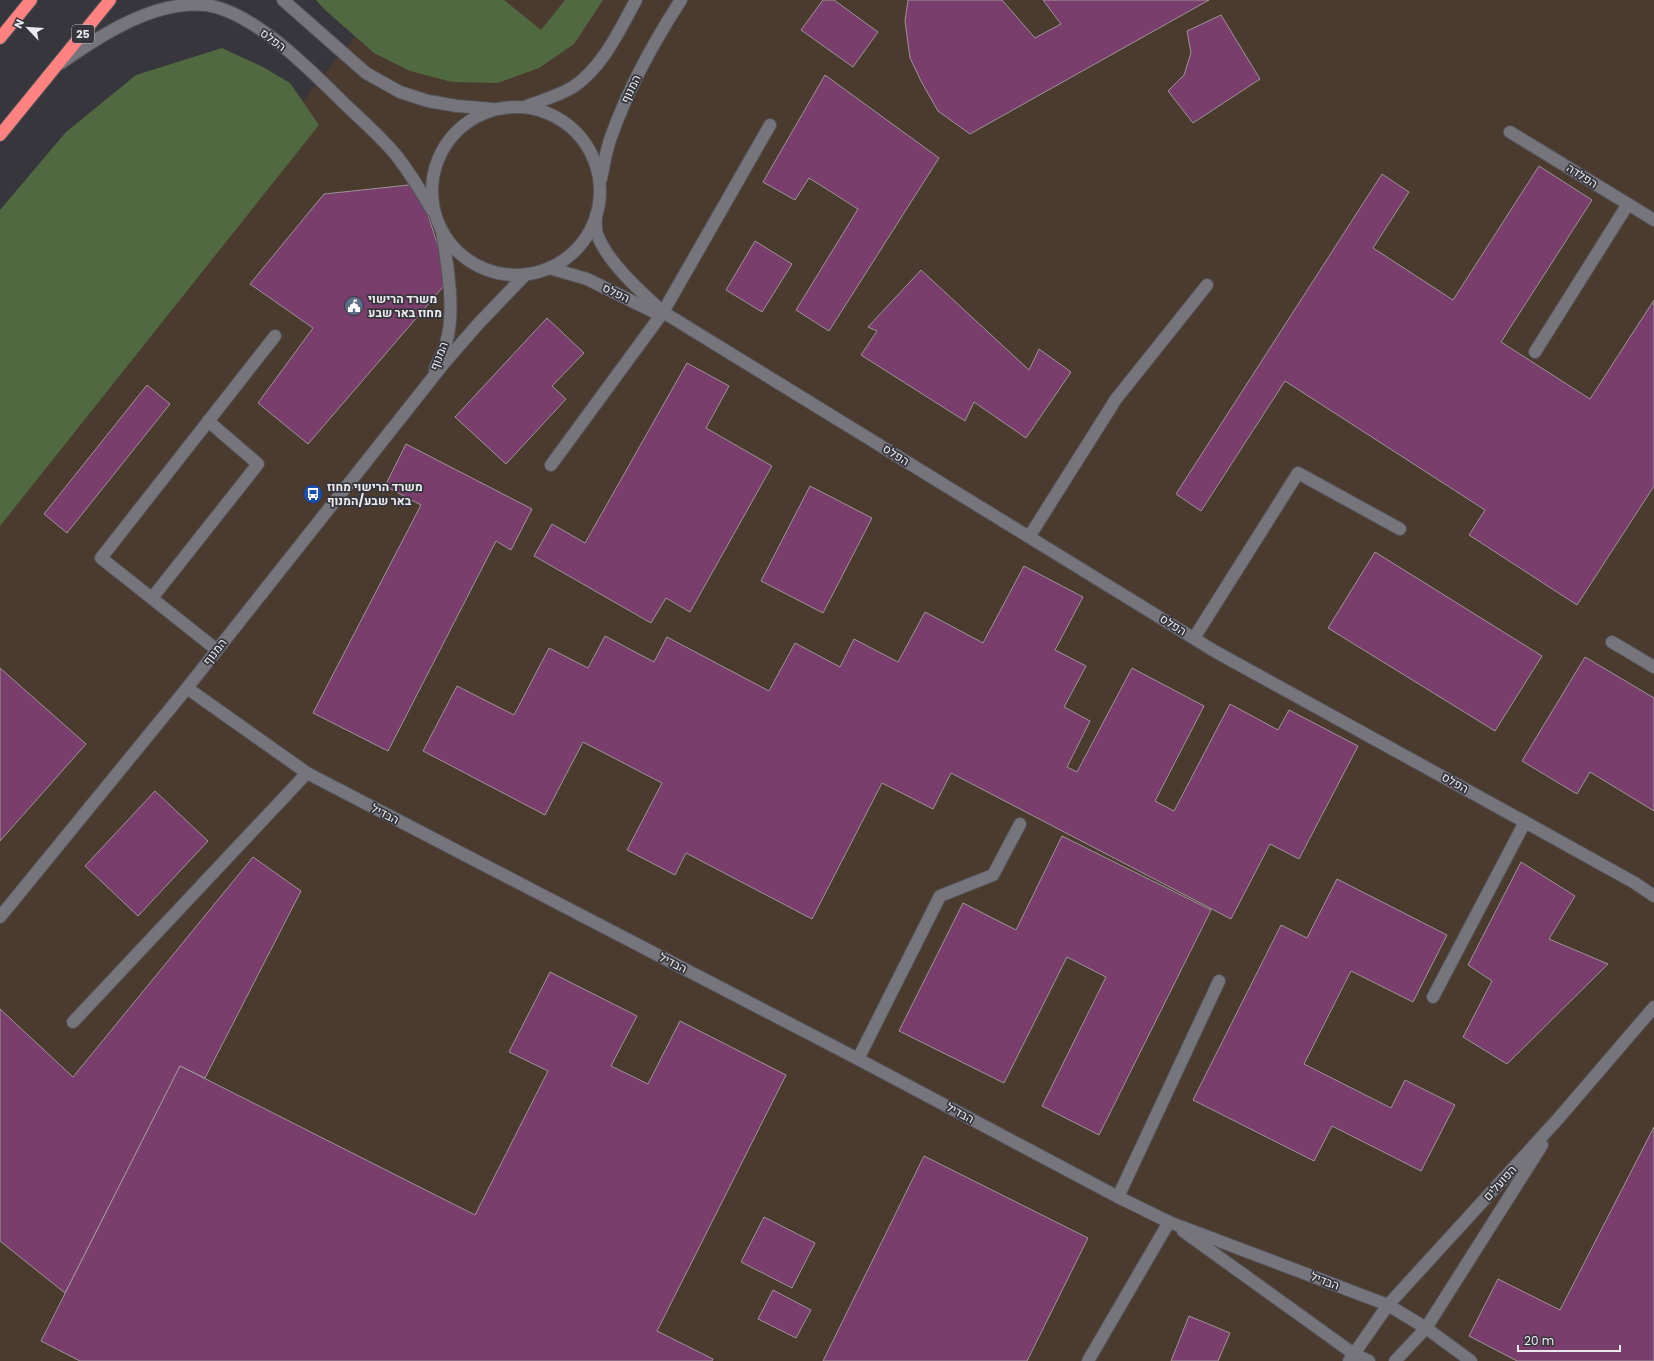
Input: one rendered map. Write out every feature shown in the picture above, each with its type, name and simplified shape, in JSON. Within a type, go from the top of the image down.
[{"type":"highway","points":[[0,38],[31,0]]},
{"type":"highway","name":"25","points":[[0,135],[110,0]]},
{"type":"street","points":[[283,0],[366,73],[400,92],[428,101],[457,106],[494,109],[524,107],[547,112],[568,124],[584,141],[596,163],[600,186],[596,215],[586,237],[569,256],[549,268],[526,274],[506,274],[487,270],[469,260],[454,248],[442,231],[436,218],[432,191],[437,164],[449,140],[470,121],[494,109]]},
{"type":"street","points":[[524,107],[572,88],[593,70],[610,47],[636,0]]},
{"type":"street","name":"המנוף","points":[[600,186],[610,138],[625,102],[643,64],[681,0]]},
{"type":"street","name":"הפלס","points":[[55,67],[102,34],[145,13],[173,6],[206,5],[235,14],[268,36],[310,70],[362,120],[395,154],[418,184],[436,218]]},
{"type":"street","points":[[551,465],[662,314],[770,125]]},
{"type":"street","name":"הפלדה","points":[[1510,132],[1654,220]]},
{"type":"street","points":[[1535,352],[1628,204]]},
{"type":"street","name":"הפלס","points":[[596,215],[597,233],[608,253],[632,284],[662,314]]},
{"type":"street","name":"המנוף","points":[[428,384],[446,342],[450,309],[449,280],[442,231]]},
{"type":"street","name":"הפלס","points":[[549,268],[587,279],[662,314],[702,336],[1216,652],[1635,883],[1654,896]]},
{"type":"street","name":"המנוף","points":[[0,917],[187,688],[428,384],[479,323],[526,274]]},
{"type":"street","points":[[1029,537],[1116,399],[1207,285]]},
{"type":"street","points":[[217,650],[101,558],[275,336]]},
{"type":"street","points":[[152,598],[258,464],[208,421]]},
{"type":"street","points":[[1194,638],[1298,473],[1400,529]]},
{"type":"street","points":[[1612,642],[1654,667]]},
{"type":"street","name":"הבדיל","points":[[187,688],[307,773],[858,1059],[1118,1197],[1169,1222],[1388,1305],[1426,1328],[1471,1361]]},
{"type":"street","points":[[73,1022],[307,773]]},
{"type":"street","points":[[1433,997],[1525,822]]},
{"type":"street","points":[[858,1059],[940,896],[993,875],[1020,824]]},
{"type":"street","points":[[1118,1197],[1219,981]]},
{"type":"street","name":"הפועלים","points":[[1352,1357],[1388,1305],[1558,1119],[1654,1007]]},
{"type":"street","points":[[1395,1361],[1426,1328],[1558,1119]]},
{"type":"street","points":[[1088,1361],[1169,1222]]},
{"type":"street","name":"הבדיל","points":[[1169,1222],[1352,1357],[1369,1361]]},
{"type":"shaded area","points":[[386,0],[1654,0],[1654,1361],[0,1361],[0,501],[315,85]]},
{"type":"green space","points":[[316,0],[504,0],[541,30],[565,0],[603,0],[574,44],[539,68],[498,83],[452,82],[410,71],[374,53],[324,9]]},
{"type":"green space","points":[[222,48],[263,67],[290,83],[319,125],[0,526],[0,210],[66,132],[136,75]]},
{"type":"building","points":[[823,0],[834,0],[878,32],[853,67],[801,30]]},
{"type":"building","points":[[908,0],[1002,0],[1035,38],[1061,24],[1043,0],[1209,0],[970,134],[938,111],[910,58],[905,21]]},
{"type":"building","points":[[1221,15],[1260,79],[1193,123],[1168,91],[1184,75],[1191,53],[1187,31]]},
{"type":"building","points":[[825,75],[939,158],[829,331],[796,310],[858,209],[809,178],[795,200],[763,182]]},
{"type":"building","points":[[1539,166],[1592,200],[1501,342],[1590,399],[1654,300],[1654,486],[1577,605],[1469,535],[1485,510],[1285,381],[1201,511],[1176,494],[1382,174],[1409,192],[1373,248],[1453,300]]},
{"type":"building","name":"משרד הרישוי מחוז באר שבע","points":[[418,184],[449,280],[308,444],[258,403],[313,328],[250,284],[324,194]]},
{"type":"building","points":[[755,241],[792,264],[762,312],[726,290]]},
{"type":"building","points":[[921,270],[1029,370],[1039,349],[1071,372],[1026,438],[974,402],[965,421],[861,355],[877,331],[868,327]]},
{"type":"building","points":[[547,318],[584,353],[552,386],[566,399],[506,464],[455,417]]},
{"type":"building","points":[[687,363],[729,386],[706,428],[772,466],[690,612],[666,598],[651,623],[534,556],[552,524],[585,543]]},
{"type":"building","points":[[147,385],[170,404],[67,533],[44,514]]},
{"type":"building","points":[[406,444],[532,509],[511,550],[496,541],[388,751],[313,713],[421,505],[385,486]]},
{"type":"building","points":[[810,486],[872,518],[823,613],[761,581]]},
{"type":"building","points":[[1375,552],[1542,656],[1495,731],[1328,628]]},
{"type":"building","points":[[1024,566],[1083,597],[1055,650],[1086,666],[1064,707],[1090,721],[1067,767],[1077,772],[1132,668],[1204,706],[1155,801],[1174,811],[1230,704],[1278,730],[1289,710],[1358,746],[1299,859],[1270,844],[1231,919],[951,773],[933,809],[882,783],[812,919],[686,853],[675,875],[627,850],[662,783],[583,742],[545,815],[423,751],[457,686],[514,715],[549,648],[588,668],[605,636],[654,662],[667,637],[769,691],[795,643],[840,667],[854,639],[898,662],[925,612],[983,643]]},
{"type":"building","points":[[1585,657],[1654,698],[1654,811],[1590,772],[1577,794],[1522,761]]},
{"type":"building","points":[[0,668],[86,744],[0,841]]},
{"type":"building","points":[[155,791],[208,841],[138,916],[85,866]]},
{"type":"building","points":[[1062,836],[1211,910],[1099,1135],[1042,1106],[1106,977],[1067,957],[1004,1083],[899,1031],[963,903],[1016,930]]},
{"type":"building","points":[[253,857],[301,891],[205,1078],[180,1066],[65,1293],[0,1241],[0,1009],[73,1077]]},
{"type":"building","points":[[1521,862],[1575,896],[1549,939],[1608,964],[1507,1064],[1463,1037],[1492,981],[1468,965]]},
{"type":"building","points":[[1337,879],[1447,935],[1413,1002],[1351,971],[1304,1064],[1391,1108],[1405,1080],[1455,1105],[1421,1171],[1332,1126],[1314,1161],[1193,1100],[1281,925],[1307,938]]},
{"type":"building","points":[[550,972],[637,1016],[611,1066],[648,1084],[680,1021],[786,1075],[657,1331],[713,1359],[712,1361],[80,1361],[41,1341],[180,1066],[475,1215],[548,1071],[509,1052]]},
{"type":"building","points":[[1654,1127],[1654,1361],[1517,1361],[1469,1336],[1498,1279],[1560,1310]]},
{"type":"building","points":[[924,1156],[1088,1238],[1027,1361],[823,1361]]},
{"type":"building","points":[[764,1217],[815,1243],[792,1288],[741,1262]]},
{"type":"building","points":[[773,1290],[811,1310],[796,1338],[758,1319]]},
{"type":"building","points":[[1189,1316],[1230,1333],[1218,1361],[1171,1361]]},
{"type":"place","name":"משרד הרישוי מחוז באר שבע","points":[[354,306]]},
{"type":"place","name":"משרד הרישוי מחוז באר שבע/המנוף","points":[[313,494]]}]
